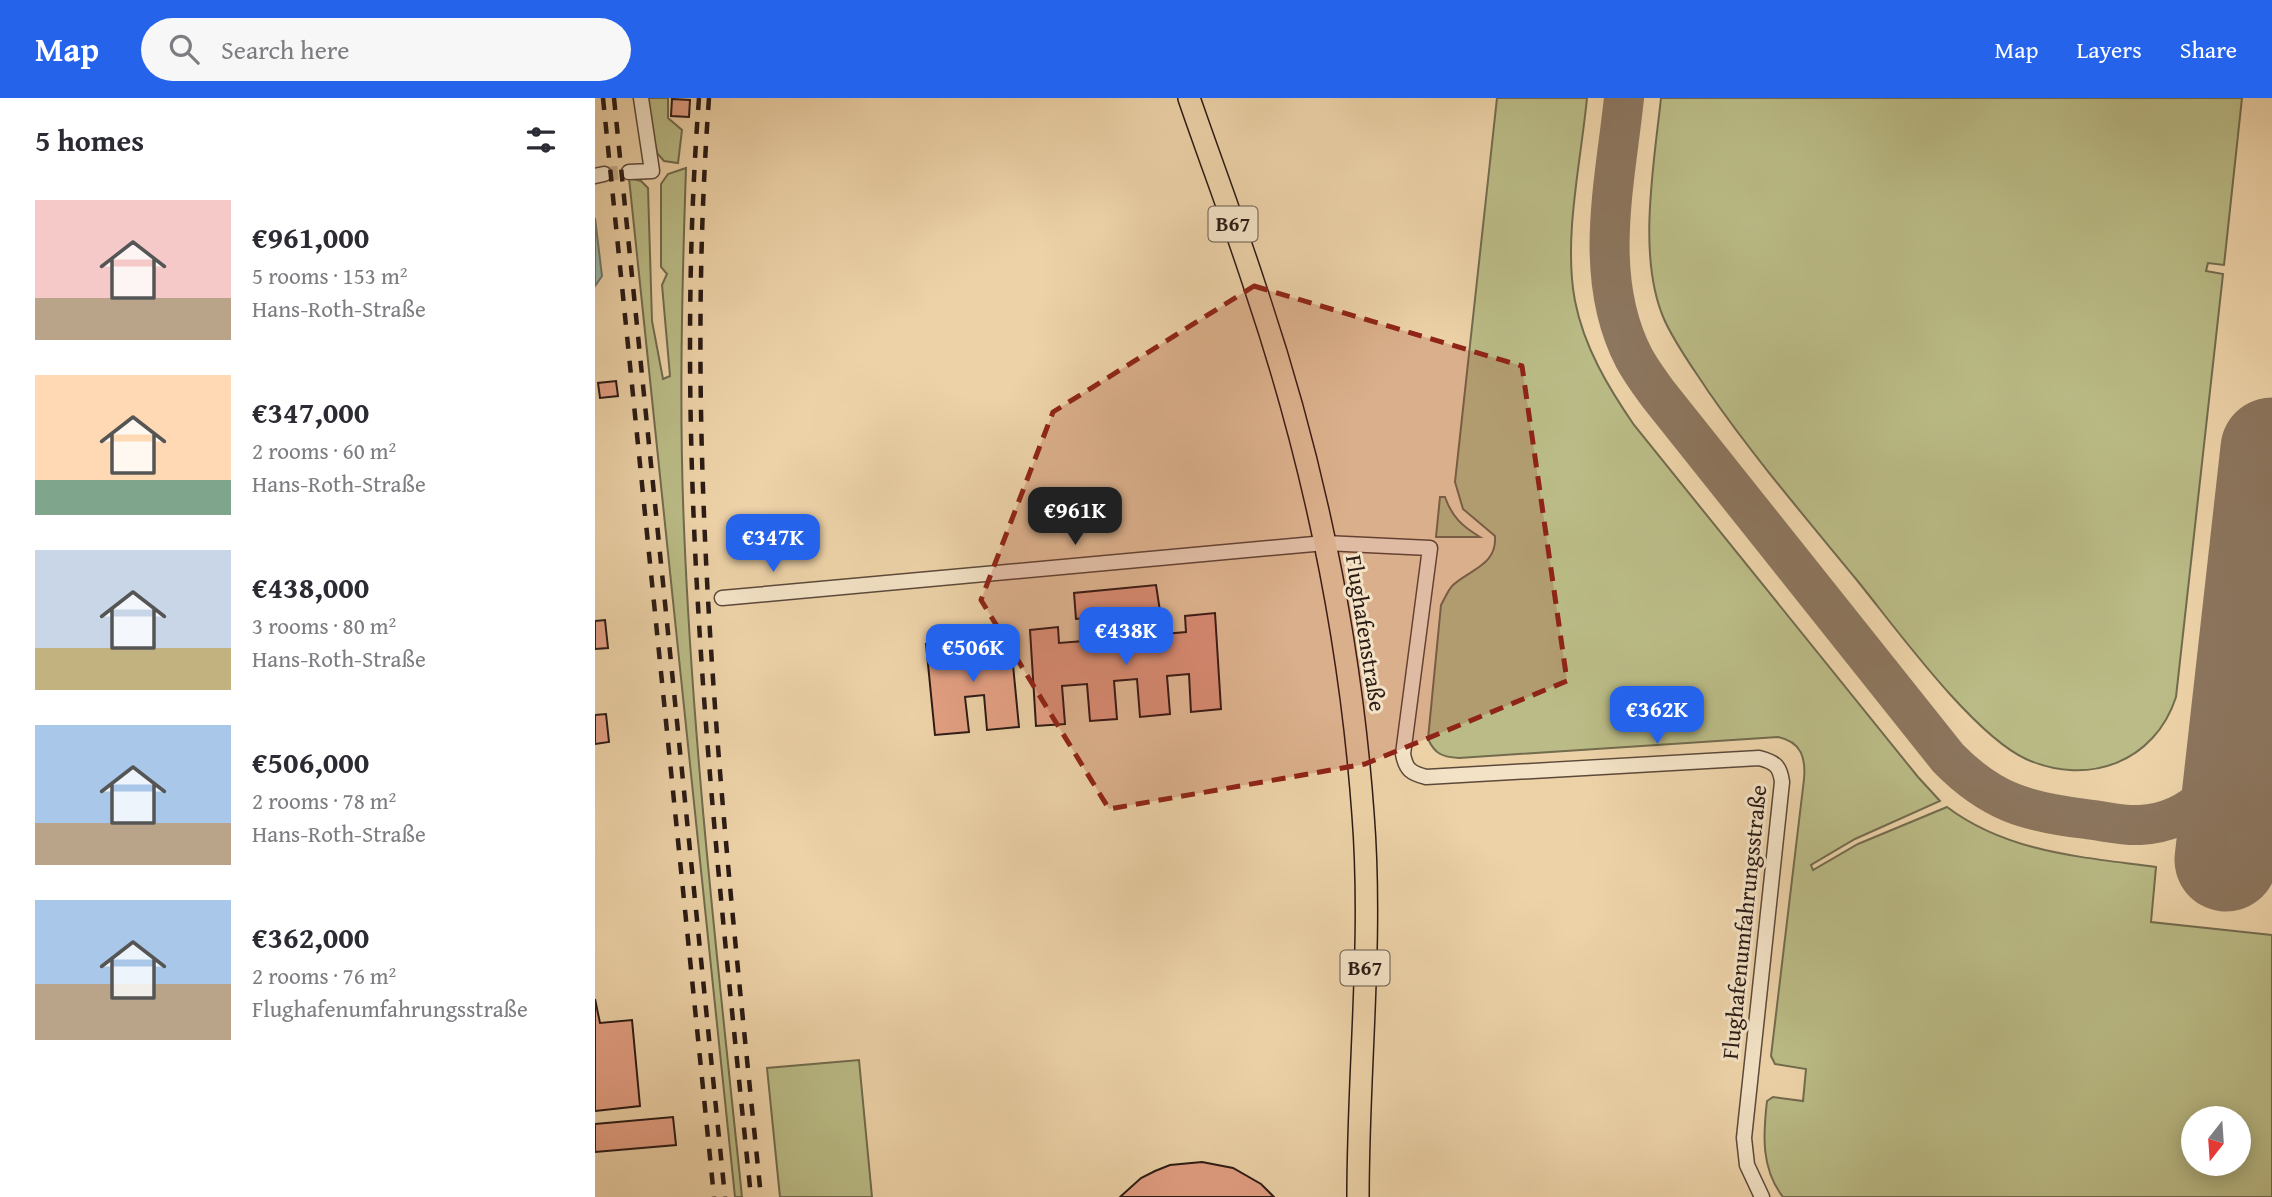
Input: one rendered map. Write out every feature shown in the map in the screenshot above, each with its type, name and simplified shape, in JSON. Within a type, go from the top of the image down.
[{"type":"main road","name":"Flughafenstraße","points":[[1189,98],[1275,350],[1325,542],[1352,712],[1365,841],[1366,955],[1358,1197]]},
{"type":"street","points":[[629,172],[652,171],[641,98]]},
{"type":"street","points":[[722,598],[1325,542]]},
{"type":"street","name":"Flughafenumfahrungsstraße","points":[[1325,542],[1430,548],[1403,754],[1405,766],[1411,773],[1426,777],[1759,758],[1773,761],[1780,768],[1782,782],[1744,1138],[1747,1165],[1762,1197]]},
{"type":"highlighted area","points":[[1254,286],[1522,366],[1567,681],[1365,764],[1109,809],[981,600],[1053,412]]},
{"type":"green space","points":[[645,98],[668,98],[668,118],[682,130],[678,163],[664,161],[657,153]]},
{"type":"green space","points":[[1497,98],[1587,98],[1574,200],[1572,277],[1579,318],[1598,366],[1634,425],[1940,801],[1855,839],[1811,865],[1813,870],[1858,844],[1947,807],[1995,834],[2021,844],[2074,856],[2156,867],[2151,922],[2272,935],[2272,1197],[1783,1197],[1767,1163],[1765,1126],[1767,1101],[1773,1097],[1803,1101],[1806,1069],[1775,1064],[1771,1056],[1804,779],[1803,757],[1792,743],[1778,737],[1459,758],[1444,756],[1436,751],[1428,739],[1441,605],[1453,585],[1487,560],[1495,546],[1495,536],[1463,509],[1455,482]]},
{"type":"green space","points":[[1661,98],[2242,98],[2224,265],[2208,263],[2206,271],[2223,274],[2176,697],[2166,719],[2136,753],[2095,769],[2073,770],[2049,767],[2026,759],[2005,746],[1982,727],[1935,678],[1725,415],[1673,338],[1656,294],[1649,239]]},
{"type":"green space","points":[[686,168],[681,393],[688,612],[708,863],[742,1197],[735,1197],[629,178],[641,181],[648,188],[652,321],[663,379],[670,376],[662,285],[667,274],[661,267],[661,184],[668,174]]},
{"type":"green space","points":[[1440,497],[1445,497],[1458,520],[1480,537],[1436,537]]},
{"type":"green space","points":[[859,1060],[872,1197],[780,1197],[767,1068]]},
{"type":"shaded area","points":[[595,218],[602,276],[595,286]]},
{"type":"building","points":[[672,99],[690,100],[689,117],[671,116]]},
{"type":"building","points":[[616,381],[618,396],[600,398],[598,383]]},
{"type":"building","points":[[1156,585],[1160,611],[1076,619],[1074,593]]},
{"type":"building","points":[[1215,613],[1221,709],[1191,712],[1189,674],[1167,676],[1170,714],[1140,717],[1137,679],[1114,681],[1117,719],[1090,721],[1087,684],[1062,686],[1065,724],[1036,726],[1030,630],[1058,627],[1059,643],[1084,641],[1083,625],[1109,622],[1111,639],[1134,637],[1133,620],[1163,618],[1164,634],[1186,632],[1185,616]]},
{"type":"building","points":[[605,620],[608,648],[595,649],[595,621]]},
{"type":"building","points":[[1010,634],[1019,727],[987,730],[984,695],[965,697],[969,732],[935,735],[926,644],[958,641],[960,656],[981,654],[980,637]]},
{"type":"building","points":[[606,714],[609,742],[595,744],[595,715]]},
{"type":"building","points":[[595,999],[600,1023],[632,1020],[640,1106],[595,1111]]},
{"type":"building","points":[[673,1117],[676,1145],[595,1152],[595,1124]]},
{"type":"building","points":[[1202,1162],[1233,1168],[1261,1184],[1274,1197],[1120,1197],[1141,1178],[1155,1171],[1170,1165]]},
{"type":"taxiway","points":[[1624,98],[1612,197],[1610,263],[1613,295],[1621,327],[1634,358],[1658,394],[1948,758],[1979,785],[1995,795],[2028,808],[2065,816],[2140,825],[2177,816],[2206,796],[2227,766],[2241,731]]},
{"type":"runway","points":[[2226,860],[2272,449]]},
{"type":"tunnel","points":[[604,174],[629,172]]},
{"type":"railway","points":[[603,98],[714,1197]]},
{"type":"railway","points":[[614,98],[725,1197]]},
{"type":"railway","points":[[699,98],[692,236],[690,374],[693,511],[711,786],[751,1197]]},
{"type":"railway","points":[[709,98],[702,236],[704,511],[721,786],[761,1197]]}]
